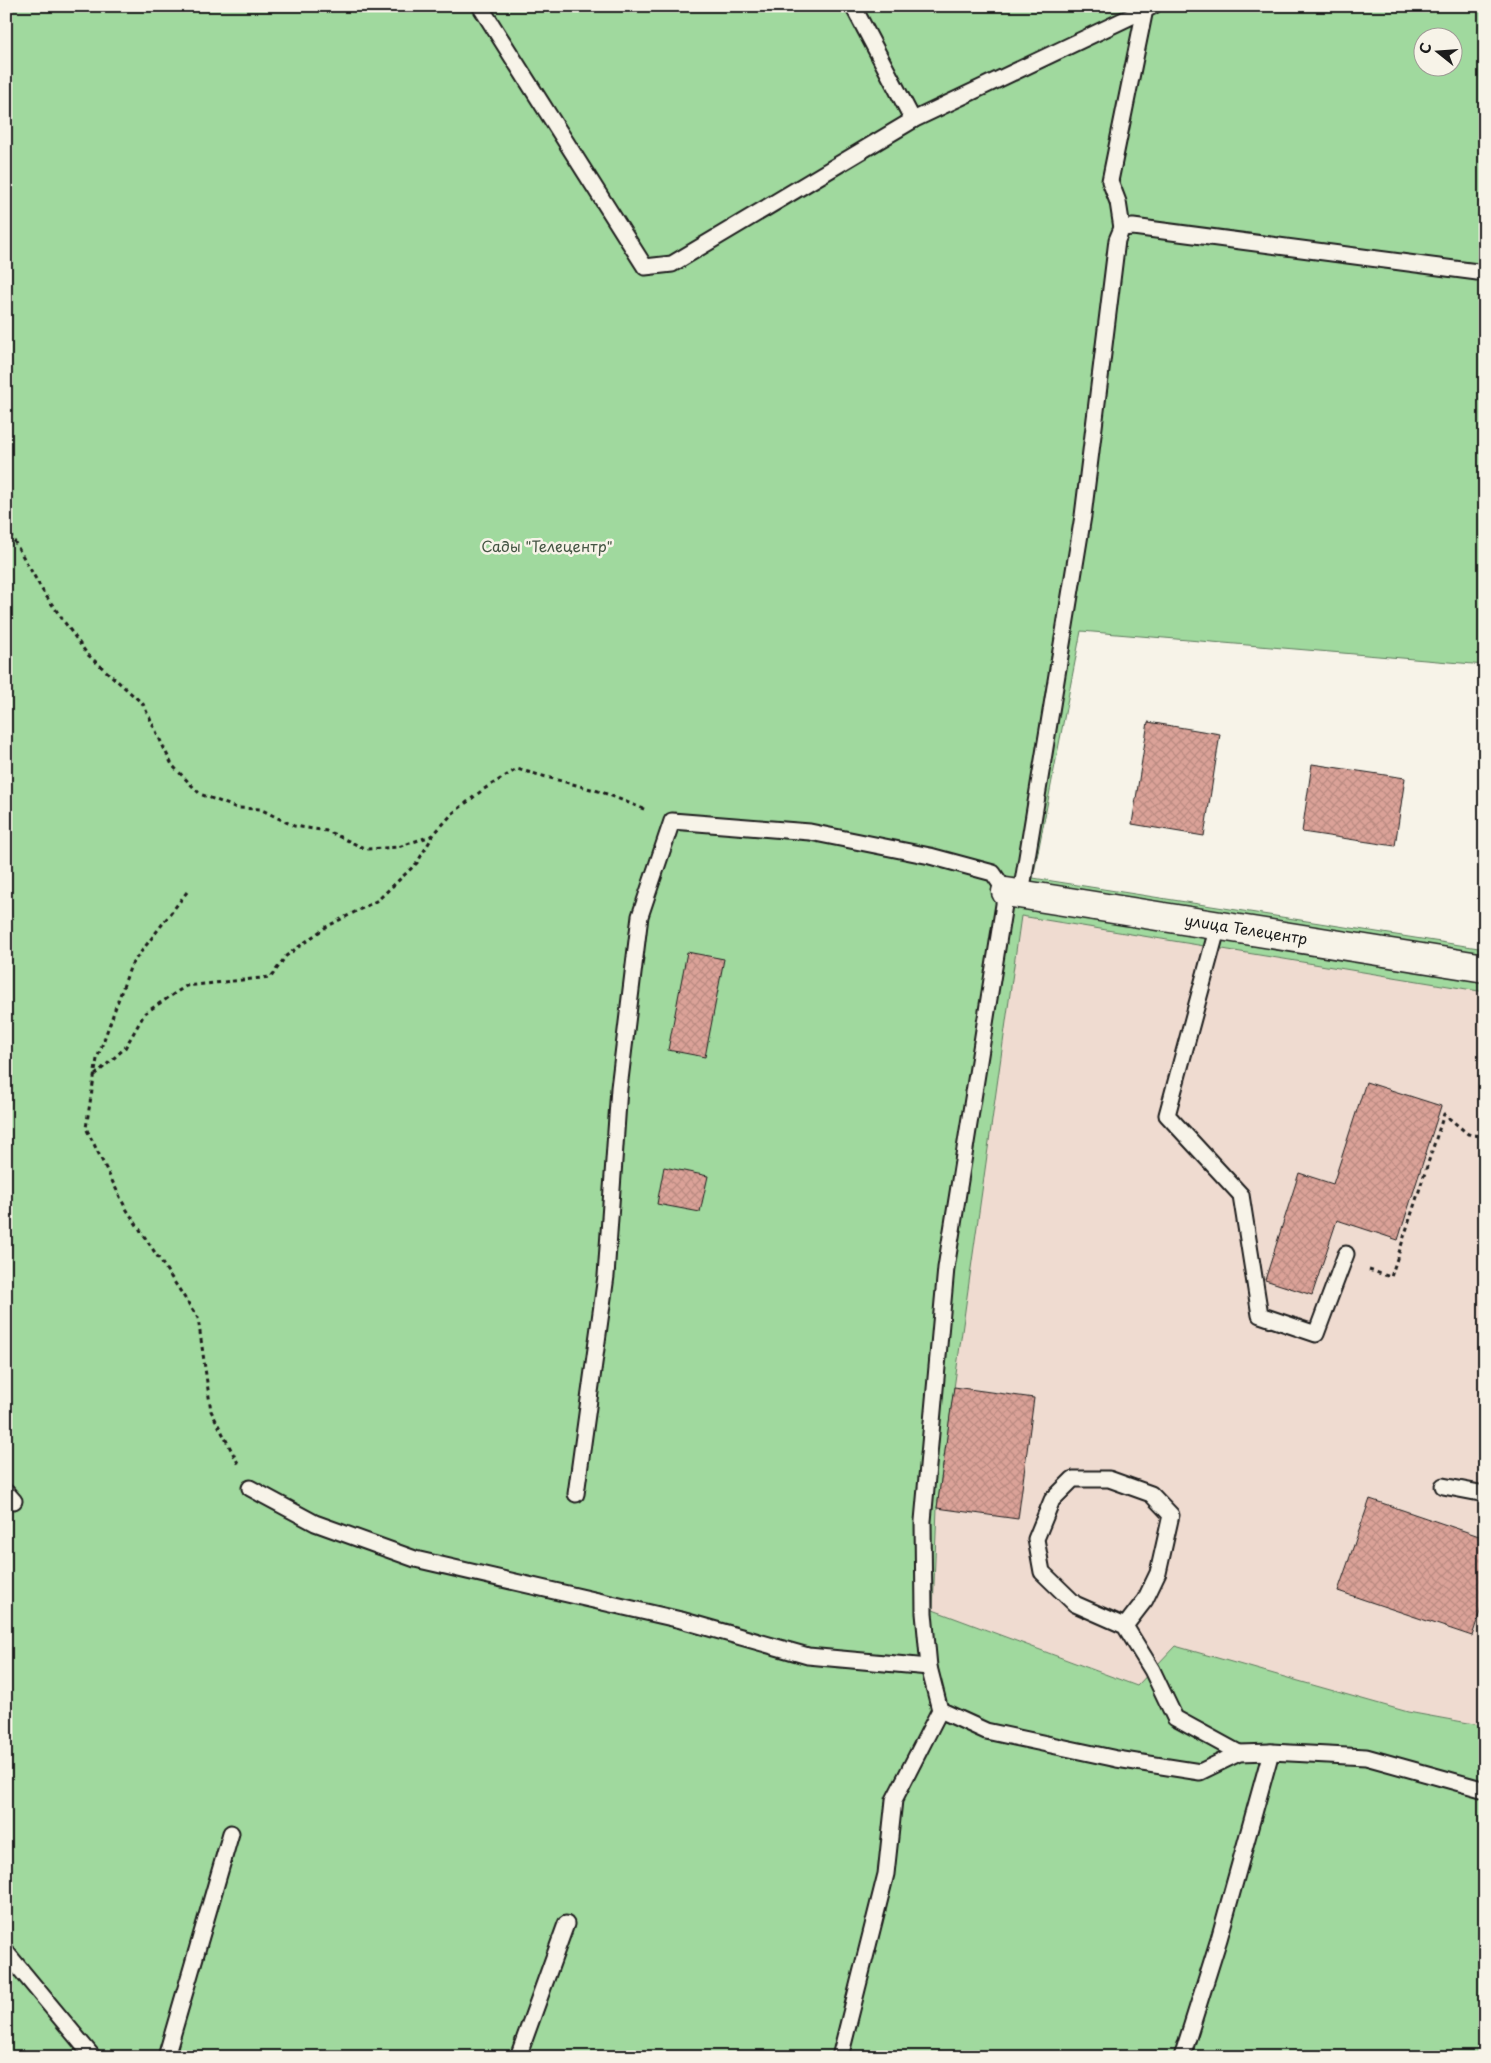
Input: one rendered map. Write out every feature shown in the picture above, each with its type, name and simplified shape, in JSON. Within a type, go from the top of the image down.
[{"type":"street","name":"улица Телецентр","points":[[1014,893],[1485,968]]},
{"type":"lane","points":[[480,6],[645,267],[672,264],[913,120],[1149,7]]},
{"type":"lane","points":[[853,6],[913,120]]},
{"type":"lane","points":[[840,2057],[886,1874],[894,1800],[940,1710],[929,1666],[924,1613],[923,1521],[946,1268],[1083,516],[1117,240],[1122,228],[1118,202],[1110,180],[1149,7]]},
{"type":"lane","points":[[1122,228],[1133,227],[1485,274]]},
{"type":"lane","points":[[576,1494],[606,1276],[619,1088],[640,916],[672,821],[810,832],[930,856],[993,873],[1014,893]]},
{"type":"lane","points":[[1218,926],[1167,1115],[1241,1195],[1260,1315],[1316,1334],[1345,1258]]},
{"type":"lane","points":[[1125,1626],[1146,1600],[1158,1573],[1172,1515],[1151,1494],[1110,1479],[1073,1479],[1052,1500],[1036,1539],[1042,1572],[1075,1604],[1125,1626],[1152,1670],[1174,1718],[1240,1753]]},
{"type":"lane","points":[[1443,1486],[1485,1494]]},
{"type":"lane","points":[[250,1488],[315,1524],[416,1558],[681,1620],[808,1656],[929,1666]]},
{"type":"lane","points":[[940,1710],[986,1731],[1117,1759],[1200,1772],[1240,1753],[1271,1752],[1366,1757],[1485,1790]]},
{"type":"lane","points":[[1182,2057],[1219,1939],[1271,1752]]},
{"type":"lane","points":[[166,2057],[231,1833]]},
{"type":"lane","points":[[518,2057],[566,1924]]},
{"type":"lane","points":[[6,1952],[93,2057]]},
{"type":"path","points":[[6,527],[44,593],[87,654],[143,704],[172,765],[200,794],[237,808],[260,809],[294,826],[327,831],[366,849],[398,847],[434,834]]},
{"type":"path","points":[[95,1075],[124,1048],[145,1013],[186,986],[270,977],[286,956],[326,927],[378,900],[417,863],[434,834],[453,813],[484,789],[517,769],[602,792],[672,821]]},
{"type":"path","points":[[187,892],[131,965],[97,1059],[86,1128],[125,1207],[198,1318],[211,1411],[250,1488]]},
{"type":"path","points":[[1345,1258],[1391,1277],[1444,1114],[1468,1134],[1485,1137]]},
{"type":"shaded area","points":[[1021,916],[1485,992],[1485,1726],[1408,1712],[1138,1686],[933,1610],[937,1508]]},
{"type":"green space","name":"Сады \"Телецентр\"","points":[[6,6],[1485,6],[1485,665],[1081,631],[1033,878],[1485,949],[1485,992],[1021,916],[937,1508],[933,1610],[1137,1686],[1175,1646],[1408,1712],[1485,1726],[1485,2057],[6,2057]]},
{"type":"building","points":[[1148,722],[1220,734],[1204,836],[1132,824]]},
{"type":"building","points":[[1312,764],[1405,778],[1395,846],[1302,832]]},
{"type":"building","points":[[687,952],[724,959],[705,1057],[668,1050]]},
{"type":"building","points":[[1366,1082],[1441,1106],[1398,1240],[1337,1220],[1312,1295],[1265,1280],[1299,1173],[1333,1184]]},
{"type":"building","points":[[664,1167],[708,1176],[700,1212],[657,1204]]},
{"type":"building","points":[[954,1387],[1034,1398],[1018,1519],[937,1508]]},
{"type":"building","points":[[1370,1499],[1485,1538],[1485,1597],[1472,1636],[1338,1591]]}]
